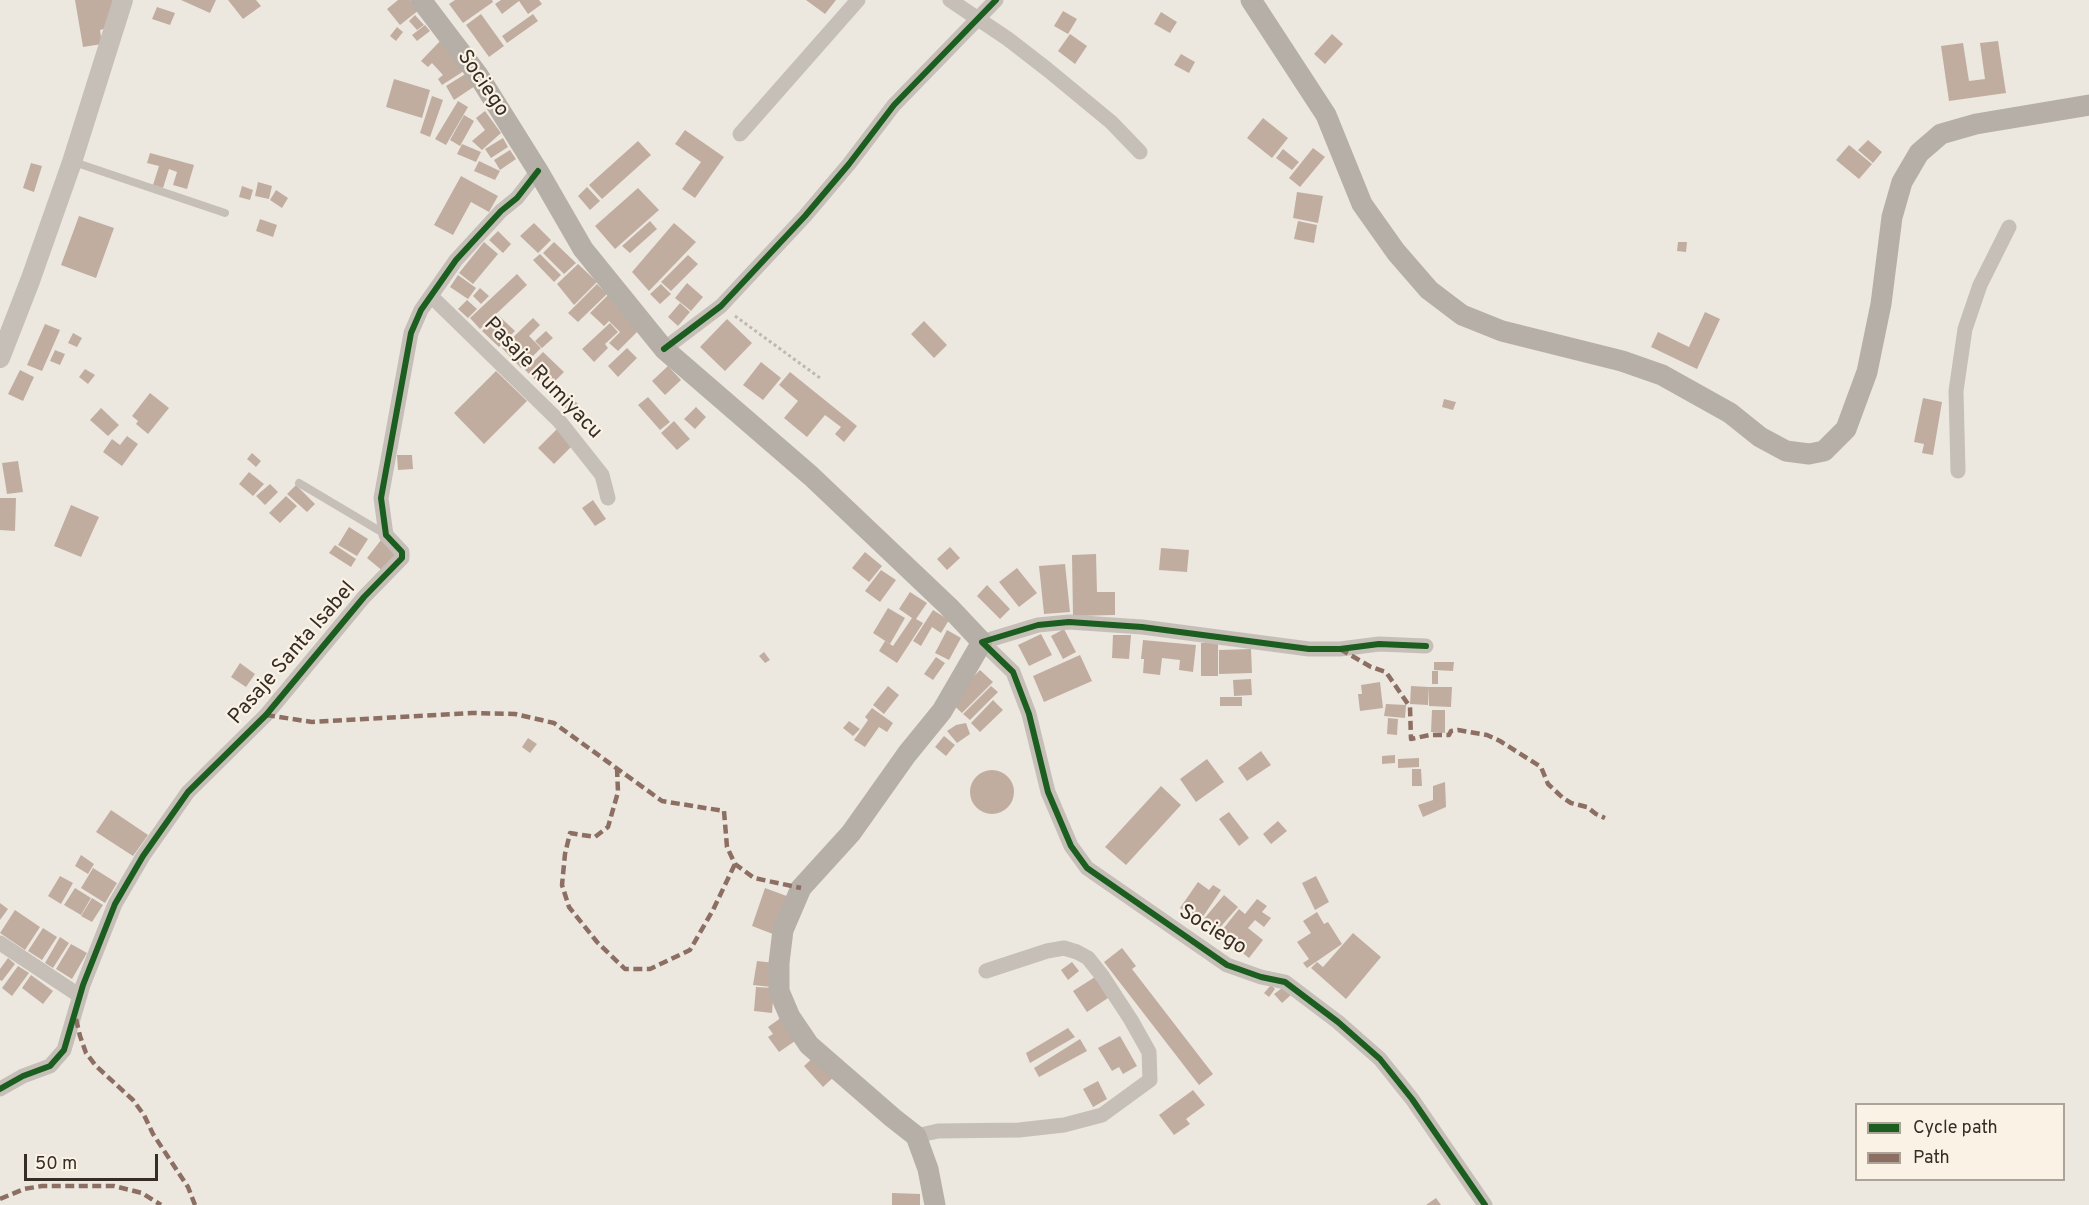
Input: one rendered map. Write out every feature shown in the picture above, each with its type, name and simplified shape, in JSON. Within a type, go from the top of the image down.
[{"type":"main road","name":"Sociego","points":[[421,0],[478,75],[583,249],[664,349],[811,476],[949,607],[982,642]]},
{"type":"main road","points":[[1251,0],[1326,115],[1362,204],[1396,252],[1429,290],[1462,315],[1502,331],[1622,361],[1662,375],[1730,413],[1760,437],[1786,451],[1809,454],[1824,451],[1846,429],[1867,372],[1881,304],[1892,217],[1902,182],[1918,153],[1941,134],[1976,124],[2089,105]]},
{"type":"main road","points":[[935,1205],[928,1169],[916,1136],[809,1045],[789,1017],[779,991],[778,963],[783,930],[801,888],[851,833],[907,754],[942,711],[982,642]]},
{"type":"street","points":[[0,358],[72,162],[123,0]]},
{"type":"street","points":[[740,134],[858,0]]},
{"type":"street","points":[[950,0],[1008,39],[1081,97],[1111,122],[1140,152]]},
{"type":"street","points":[[664,349],[721,306],[805,216],[894,105],[996,0]]},
{"type":"street","name":"Pasaje Santa Isabel","points":[[80,996],[115,904],[143,856],[188,792],[266,715],[364,597],[402,558],[402,552],[386,535],[381,498],[411,333],[422,310],[456,260],[501,211],[517,198],[538,171]]},
{"type":"street","points":[[1958,471],[1956,390],[1965,329],[1980,285],[2009,227]]},
{"type":"street","name":"Pasaje Rumiyacu","points":[[432,297],[560,422],[602,475],[608,498]]},
{"type":"street","points":[[982,642],[1038,625],[1068,622],[1142,627],[1309,650],[1379,644],[1426,646]]},
{"type":"street","name":"Sociego","points":[[982,642],[1013,672],[1029,714],[1048,792],[1071,846],[1087,868],[1227,965],[1261,977],[1285,982],[1338,1022],[1380,1059],[1412,1099],[1485,1205]]},
{"type":"street","points":[[0,943],[80,996],[64,1050],[50,1066],[23,1076],[0,1089]]},
{"type":"street","points":[[916,1136],[938,1131],[1019,1130],[1064,1125],[1102,1115],[1150,1080],[1149,1052],[1131,1020],[1088,958],[1064,948],[1047,951],[986,971]]},
{"type":"lane","points":[[72,162],[225,213]]},
{"type":"lane","points":[[299,483],[386,535]]},
{"type":"path","points":[[721,306],[820,378]]},
{"type":"building","points":[[75,0],[117,0],[108,28],[100,30],[102,44],[83,47]]},
{"type":"building","points":[[181,0],[216,0],[210,13]]},
{"type":"building","points":[[228,0],[256,0],[261,6],[243,19]]},
{"type":"building","points":[[398,0],[410,0],[419,10],[400,25],[387,9]]},
{"type":"building","points":[[455,0],[492,0],[493,2],[463,23],[449,4]]},
{"type":"building","points":[[501,0],[539,0],[542,4],[528,14],[519,1],[502,14],[495,4]]},
{"type":"building","points":[[806,0],[836,0],[825,14]]},
{"type":"building","points":[[157,7],[175,13],[170,25],[152,19]]},
{"type":"building","points":[[1063,11],[1077,19],[1068,34],[1054,26]]},
{"type":"building","points":[[1161,12],[1177,22],[1170,33],[1154,24]]},
{"type":"building","points":[[481,14],[504,46],[489,57],[466,25]]},
{"type":"building","points":[[533,14],[538,21],[507,43],[502,36]]},
{"type":"building","points":[[415,15],[424,25],[417,30],[409,21]]},
{"type":"building","points":[[425,25],[430,31],[417,41],[412,35]]},
{"type":"building","points":[[397,27],[403,32],[396,41],[390,36]]},
{"type":"building","points":[[1070,34],[1087,46],[1075,64],[1058,51]]},
{"type":"building","points":[[1332,34],[1343,44],[1325,64],[1314,54]]},
{"type":"building","points":[[442,39],[467,69],[442,85],[438,79],[443,75],[432,63],[428,67],[421,61]]},
{"type":"building","points":[[1998,41],[2006,93],[1949,101],[1941,46],[1963,43],[1969,81],[1985,79],[1980,43]]},
{"type":"building","points":[[1181,54],[1195,62],[1189,73],[1174,65]]},
{"type":"building","points":[[467,73],[475,86],[454,100],[446,86]]},
{"type":"building","points":[[394,79],[430,90],[422,118],[386,107]]},
{"type":"building","points":[[432,96],[443,100],[430,137],[420,133]]},
{"type":"building","points":[[458,101],[468,107],[446,145],[435,139]]},
{"type":"building","points":[[485,111],[501,133],[482,150],[472,141],[485,130],[476,118]]},
{"type":"building","points":[[464,115],[474,121],[460,146],[450,140]]},
{"type":"building","points":[[1263,118],[1288,138],[1272,158],[1247,138]]},
{"type":"building","points":[[685,130],[724,157],[695,198],[682,189],[701,162],[675,144]]},
{"type":"building","points":[[503,138],[508,147],[491,158],[485,149]]},
{"type":"building","points":[[1868,140],[1882,152],[1873,163],[1858,150]]},
{"type":"building","points":[[638,141],[651,155],[602,199],[589,185]]},
{"type":"building","points":[[462,144],[481,152],[476,162],[457,154]]},
{"type":"building","points":[[1849,145],[1872,164],[1859,179],[1836,160]]},
{"type":"building","points":[[1313,148],[1325,157],[1300,187],[1289,178]]},
{"type":"building","points":[[1283,149],[1299,162],[1292,170],[1276,158]]},
{"type":"building","points":[[510,150],[516,159],[500,170],[494,160]]},
{"type":"building","points":[[150,153],[194,165],[187,189],[173,185],[177,172],[169,169],[163,188],[153,185],[159,166],[147,163]]},
{"type":"building","points":[[479,161],[500,171],[495,180],[474,171]]},
{"type":"building","points":[[31,163],[42,166],[34,192],[23,188]]},
{"type":"building","points":[[461,176],[498,196],[489,212],[471,202],[453,235],[434,225]]},
{"type":"building","points":[[258,182],[272,186],[269,199],[255,196]]},
{"type":"building","points":[[242,186],[253,190],[250,200],[239,197]]},
{"type":"building","points":[[587,187],[600,201],[590,210],[578,196]]},
{"type":"building","points":[[638,188],[659,210],[615,249],[595,226]]},
{"type":"building","points":[[276,190],[288,198],[282,208],[270,200]]},
{"type":"building","points":[[1297,192],[1323,196],[1318,223],[1293,218]]},
{"type":"building","points":[[79,216],[114,228],[96,278],[61,265]]},
{"type":"building","points":[[260,219],[277,225],[273,237],[256,231]]},
{"type":"building","points":[[650,221],[657,229],[630,253],[622,246]]},
{"type":"building","points":[[1298,221],[1317,225],[1314,243],[1294,239]]},
{"type":"building","points":[[534,223],[551,240],[538,253],[520,236]]},
{"type":"building","points":[[674,223],[696,242],[649,291],[632,272]]},
{"type":"building","points":[[498,231],[511,244],[503,253],[489,240]]},
{"type":"building","points":[[484,242],[498,254],[473,284],[459,273]]},
{"type":"building","points":[[554,242],[576,263],[564,274],[543,253]]},
{"type":"building","points":[[1678,242],[1687,242],[1686,252],[1677,251]]},
{"type":"building","points":[[540,254],[561,275],[554,282],[533,260]]},
{"type":"building","points":[[688,255],[698,264],[671,291],[661,282]]},
{"type":"building","points":[[578,264],[597,282],[574,305],[557,284]]},
{"type":"building","points":[[517,274],[527,285],[480,329],[470,318]]},
{"type":"building","points":[[458,275],[476,288],[468,299],[450,287]]},
{"type":"building","points":[[687,283],[703,297],[691,311],[675,298]]},
{"type":"building","points":[[597,284],[607,294],[578,322],[568,313]]},
{"type":"building","points":[[661,284],[671,294],[660,304],[650,294]]},
{"type":"building","points":[[480,288],[489,296],[481,304],[473,296]]},
{"type":"building","points":[[608,295],[641,328],[618,351],[609,343],[620,332],[609,321],[604,326],[590,313]]},
{"type":"building","points":[[467,300],[477,309],[468,318],[458,309]]},
{"type":"building","points":[[680,303],[690,312],[678,326],[668,317]]},
{"type":"building","points":[[1705,312],[1720,319],[1697,369],[1651,347],[1658,332],[1689,347]]},
{"type":"building","points":[[498,315],[515,331],[499,347],[482,331]]},
{"type":"building","points":[[533,318],[540,325],[529,336],[541,348],[521,368],[502,348]]},
{"type":"building","points":[[727,319],[752,343],[725,371],[700,347]]},
{"type":"building","points":[[924,321],[947,345],[934,358],[911,334]]},
{"type":"building","points":[[610,323],[618,332],[605,344],[608,348],[594,362],[582,349]]},
{"type":"building","points":[[45,324],[60,330],[42,371],[27,365]]},
{"type":"building","points":[[546,331],[553,338],[542,348],[535,341]]},
{"type":"building","points":[[73,333],[82,338],[77,347],[68,343]]},
{"type":"building","points":[[627,348],[637,358],[618,377],[608,366]]},
{"type":"building","points":[[55,350],[65,354],[60,365],[50,361]]},
{"type":"building","points":[[543,352],[564,372],[546,390],[525,370]]},
{"type":"building","points":[[761,362],[781,378],[763,400],[743,385]]},
{"type":"building","points":[[668,366],[681,380],[665,395],[652,381]]},
{"type":"building","points":[[85,369],[95,375],[88,384],[79,377]]},
{"type":"building","points":[[20,370],[34,377],[23,401],[8,394]]},
{"type":"building","points":[[496,371],[527,401],[484,444],[454,413]]},
{"type":"building","points":[[790,372],[857,426],[844,442],[835,434],[841,427],[825,415],[807,437],[784,418],[798,401],[779,385]]},
{"type":"building","points":[[555,382],[578,404],[570,412],[547,391]]},
{"type":"building","points":[[150,393],[169,408],[148,434],[136,424],[138,421],[132,416]]},
{"type":"building","points":[[648,397],[670,422],[660,430],[638,405]]},
{"type":"building","points":[[1923,398],[1942,402],[1933,455],[1922,453],[1924,444],[1914,442]]},
{"type":"building","points":[[1444,399],[1456,402],[1453,410],[1442,407]]},
{"type":"building","points":[[696,407],[706,417],[695,429],[684,419]]},
{"type":"building","points":[[101,408],[119,425],[108,436],[90,420]]},
{"type":"building","points":[[674,421],[690,439],[677,450],[661,433]]},
{"type":"building","points":[[557,429],[573,445],[554,464],[538,448]]},
{"type":"building","points":[[127,436],[138,444],[122,466],[103,452],[112,439],[120,445]]},
{"type":"building","points":[[252,453],[261,461],[256,467],[247,459]]},
{"type":"building","points":[[397,455],[412,455],[413,469],[398,470]]},
{"type":"building","points":[[18,461],[23,492],[7,494],[2,463]]},
{"type":"building","points":[[249,472],[264,484],[253,496],[239,484]]},
{"type":"building","points":[[270,484],[278,492],[265,505],[256,496]]},
{"type":"building","points":[[296,485],[315,504],[307,512],[287,494]]},
{"type":"building","points":[[286,496],[297,506],[280,523],[269,513]]},
{"type":"building","points":[[0,498],[16,498],[15,531],[0,530]]},
{"type":"building","points":[[593,500],[606,519],[595,526],[582,508]]},
{"type":"building","points":[[71,505],[99,517],[81,557],[54,546]]},
{"type":"building","points":[[349,527],[368,539],[357,556],[338,545]]},
{"type":"building","points":[[381,540],[399,554],[384,572],[367,558]]},
{"type":"building","points":[[335,545],[356,559],[351,567],[329,553]]},
{"type":"building","points":[[950,547],[960,558],[947,570],[937,559]]},
{"type":"building","points":[[1161,548],[1189,550],[1187,572],[1159,570]]},
{"type":"building","points":[[865,552],[882,566],[869,582],[852,568]]},
{"type":"building","points":[[1096,554],[1097,592],[1115,592],[1115,615],[1073,616],[1072,555]]},
{"type":"building","points":[[1065,564],[1070,612],[1044,614],[1039,566]]},
{"type":"building","points":[[1017,568],[1037,593],[1019,607],[999,582]]},
{"type":"building","points":[[881,570],[896,580],[880,602],[865,591]]},
{"type":"building","points":[[987,585],[1010,609],[1000,619],[977,596]]},
{"type":"building","points":[[910,592],[927,603],[916,619],[923,623],[897,663],[879,651],[885,641],[893,646],[912,618],[899,609]]},
{"type":"building","points":[[888,608],[905,618],[890,644],[873,633]]},
{"type":"building","points":[[933,610],[949,620],[941,633],[932,627],[921,646],[913,641]]},
{"type":"building","points":[[1064,629],[1076,652],[1063,659],[1051,636]]},
{"type":"building","points":[[947,630],[961,638],[949,660],[935,653]]},
{"type":"building","points":[[1041,634],[1052,655],[1029,666],[1018,645]]},
{"type":"building","points":[[1113,635],[1131,635],[1129,659],[1112,658]]},
{"type":"building","points":[[1143,640],[1196,645],[1193,672],[1179,670],[1180,660],[1162,658],[1160,675],[1143,673],[1144,659],[1141,659]]},
{"type":"building","points":[[1201,643],[1218,643],[1218,676],[1201,676]]},
{"type":"building","points":[[1251,649],[1252,673],[1219,674],[1219,650]]},
{"type":"building","points":[[764,652],[770,660],[765,663],[759,656]]},
{"type":"building","points":[[1080,655],[1092,681],[1044,702],[1033,676]]},
{"type":"building","points":[[936,657],[945,663],[933,680],[924,674]]},
{"type":"building","points":[[1434,662],[1454,662],[1453,671],[1434,670]]},
{"type":"building","points":[[240,663],[255,674],[246,687],[231,677]]},
{"type":"building","points":[[980,670],[993,682],[962,713],[949,701]]},
{"type":"building","points":[[1432,671],[1438,671],[1438,684],[1432,684]]},
{"type":"building","points":[[1251,679],[1252,695],[1234,696],[1233,680]]},
{"type":"building","points":[[1380,682],[1383,708],[1360,711],[1358,694],[1362,694],[1361,685]]},
{"type":"building","points":[[888,686],[899,695],[884,714],[873,705]]},
{"type":"building","points":[[991,686],[998,692],[970,720],[963,714]]},
{"type":"building","points":[[1411,686],[1429,687],[1428,705],[1410,704]]},
{"type":"building","points":[[1429,687],[1452,687],[1451,707],[1429,706]]},
{"type":"building","points":[[1220,697],[1242,697],[1242,706],[1220,706]]},
{"type":"building","points":[[993,700],[1003,710],[980,732],[971,723]]},
{"type":"building","points":[[1386,704],[1406,705],[1405,718],[1384,716]]},
{"type":"building","points":[[872,708],[893,723],[887,732],[879,727],[865,747],[854,740],[868,720],[865,717]]},
{"type":"building","points":[[1432,710],[1445,710],[1445,733],[1431,732]]},
{"type":"building","points":[[1388,718],[1398,719],[1397,735],[1387,734]]},
{"type":"building","points":[[849,721],[860,729],[853,736],[843,728]]},
{"type":"building","points":[[966,723],[970,734],[957,743],[947,731],[956,725]]},
{"type":"building","points":[[944,736],[955,745],[946,756],[935,747]]},
{"type":"building","points":[[528,738],[537,744],[530,753],[522,747]]},
{"type":"building","points":[[1261,751],[1271,765],[1247,781],[1238,768]]},
{"type":"building","points":[[1395,755],[1395,763],[1382,764],[1382,756]]},
{"type":"building","points":[[1419,758],[1419,767],[1398,768],[1398,759]]},
{"type":"building","points":[[1207,759],[1224,782],[1196,802],[1180,779]]},
{"type":"building","points":[[1412,769],[1421,769],[1422,786],[1412,786]]},
{"type":"building","points":[[992,770],[1001,771],[1008,776],[1013,783],[1013,801],[1008,808],[1001,813],[992,814],[983,813],[976,808],[971,801],[970,792],[971,783],[976,776],[983,771]]},
{"type":"building","points":[[1445,782],[1446,807],[1423,817],[1418,805],[1433,800],[1433,786]]},
{"type":"building","points":[[1161,786],[1181,805],[1126,865],[1105,847]]},
{"type":"building","points":[[111,810],[148,835],[133,856],[96,832]]},
{"type":"building","points":[[1229,812],[1249,838],[1239,846],[1219,819]]},
{"type":"building","points":[[1278,821],[1287,831],[1271,844],[1263,834]]},
{"type":"building","points":[[81,855],[94,864],[88,874],[75,866]]},
{"type":"building","points":[[93,868],[117,883],[105,903],[81,888]]},
{"type":"building","points":[[60,876],[73,883],[61,904],[48,896]]},
{"type":"building","points":[[1316,876],[1329,902],[1315,910],[1302,883]]},
{"type":"building","points":[[1198,882],[1209,890],[1213,885],[1221,890],[1200,921],[1180,908]]},
{"type":"building","points":[[75,888],[91,898],[81,915],[64,905]]},
{"type":"building","points":[[765,888],[792,898],[778,936],[752,926]]},
{"type":"building","points":[[1224,895],[1238,907],[1217,931],[1203,920]]},
{"type":"building","points":[[92,898],[103,905],[92,922],[81,916]]},
{"type":"building","points":[[1257,899],[1267,906],[1262,912],[1271,918],[1264,927],[1255,920],[1248,928],[1263,940],[1249,958],[1219,934],[1239,909],[1245,914]]},
{"type":"building","points":[[0,903],[8,909],[0,920]]},
{"type":"building","points":[[15,910],[40,927],[25,950],[0,933]]},
{"type":"building","points":[[1317,912],[1324,924],[1328,922],[1342,944],[1307,968],[1303,963],[1309,959],[1297,942],[1311,933],[1303,921]]},
{"type":"building","points":[[43,928],[57,937],[42,960],[28,951]]},
{"type":"building","points":[[1353,933],[1381,957],[1346,999],[1311,968],[1317,962],[1323,967]]},
{"type":"building","points":[[60,937],[69,943],[53,968],[45,963]]},
{"type":"building","points":[[71,944],[87,953],[72,979],[56,969]]},
{"type":"building","points":[[1122,948],[1136,966],[1132,969],[1213,1074],[1199,1085],[1104,962]]},
{"type":"building","points":[[8,958],[15,964],[2,981],[0,980],[0,969]]},
{"type":"building","points":[[757,961],[775,963],[772,987],[753,985]]},
{"type":"building","points":[[1072,962],[1079,971],[1068,980],[1061,970]]},
{"type":"building","points":[[18,966],[29,973],[12,996],[2,988]]},
{"type":"building","points":[[31,975],[53,991],[43,1004],[22,988]]},
{"type":"building","points":[[1095,977],[1108,998],[1087,1012],[1073,991]]},
{"type":"building","points":[[1271,985],[1275,989],[1269,997],[1264,993]]},
{"type":"building","points":[[1285,986],[1292,994],[1282,1003],[1274,994]]},
{"type":"building","points":[[756,987],[774,988],[772,1013],[754,1011]]},
{"type":"building","points":[[782,1017],[798,1039],[779,1052],[768,1037],[773,1034],[768,1027]]},
{"type":"building","points":[[1068,1028],[1075,1037],[1030,1063],[1026,1053]]},
{"type":"building","points":[[1120,1036],[1137,1066],[1123,1074],[1119,1067],[1112,1071],[1098,1048]]},
{"type":"building","points":[[1080,1039],[1087,1051],[1039,1077],[1034,1068]]},
{"type":"building","points":[[817,1054],[837,1074],[823,1087],[804,1066]]},
{"type":"building","points":[[1098,1081],[1107,1099],[1093,1107],[1083,1089]]},
{"type":"building","points":[[1193,1090],[1205,1105],[1186,1119],[1190,1124],[1174,1135],[1159,1115]]},
{"type":"building","points":[[892,1193],[920,1194],[920,1205],[892,1205]]},
{"type":"building","points":[[1436,1198],[1441,1205],[1426,1205]]},
{"type":"marked path","points":[[1340,649],[1371,667],[1386,672],[1410,707],[1411,739],[1430,735],[1449,735],[1451,731],[1458,730],[1487,735],[1541,767],[1548,784],[1563,798],[1571,803],[1587,807],[1605,818]]},
{"type":"marked path","points":[[266,715],[312,722],[472,713],[515,714],[554,723],[662,801],[724,811],[727,847],[735,864],[754,878],[801,888]]},
{"type":"marked path","points":[[617,768],[618,792],[608,827],[595,837],[570,833],[562,885],[569,907],[597,942],[625,969],[650,969],[690,950],[713,910],[735,864]]},
{"type":"marked path","points":[[76,1019],[86,1053],[96,1066],[133,1100],[144,1115],[153,1134],[188,1187],[195,1205]]},
{"type":"marked path","points":[[0,1199],[24,1189],[42,1186],[114,1186],[142,1193],[161,1205]]},
{"type":"cycle path","points":[[664,349],[721,306],[805,216],[894,105],[996,0]]},
{"type":"cycle path","points":[[0,1089],[23,1076],[50,1066],[64,1050],[83,985],[115,904],[143,856],[188,792],[266,715],[364,597],[402,558],[402,552],[386,535],[381,498],[411,333],[421,310],[456,260],[501,211],[517,198],[538,171]]},
{"type":"cycle path","points":[[1426,646],[1379,644],[1340,649],[1309,649],[1142,627],[1069,622],[1038,625],[982,642],[1013,672],[1029,714],[1048,792],[1071,846],[1087,868],[1227,965],[1261,977],[1285,982],[1338,1022],[1380,1059],[1412,1099],[1485,1205]]}]
